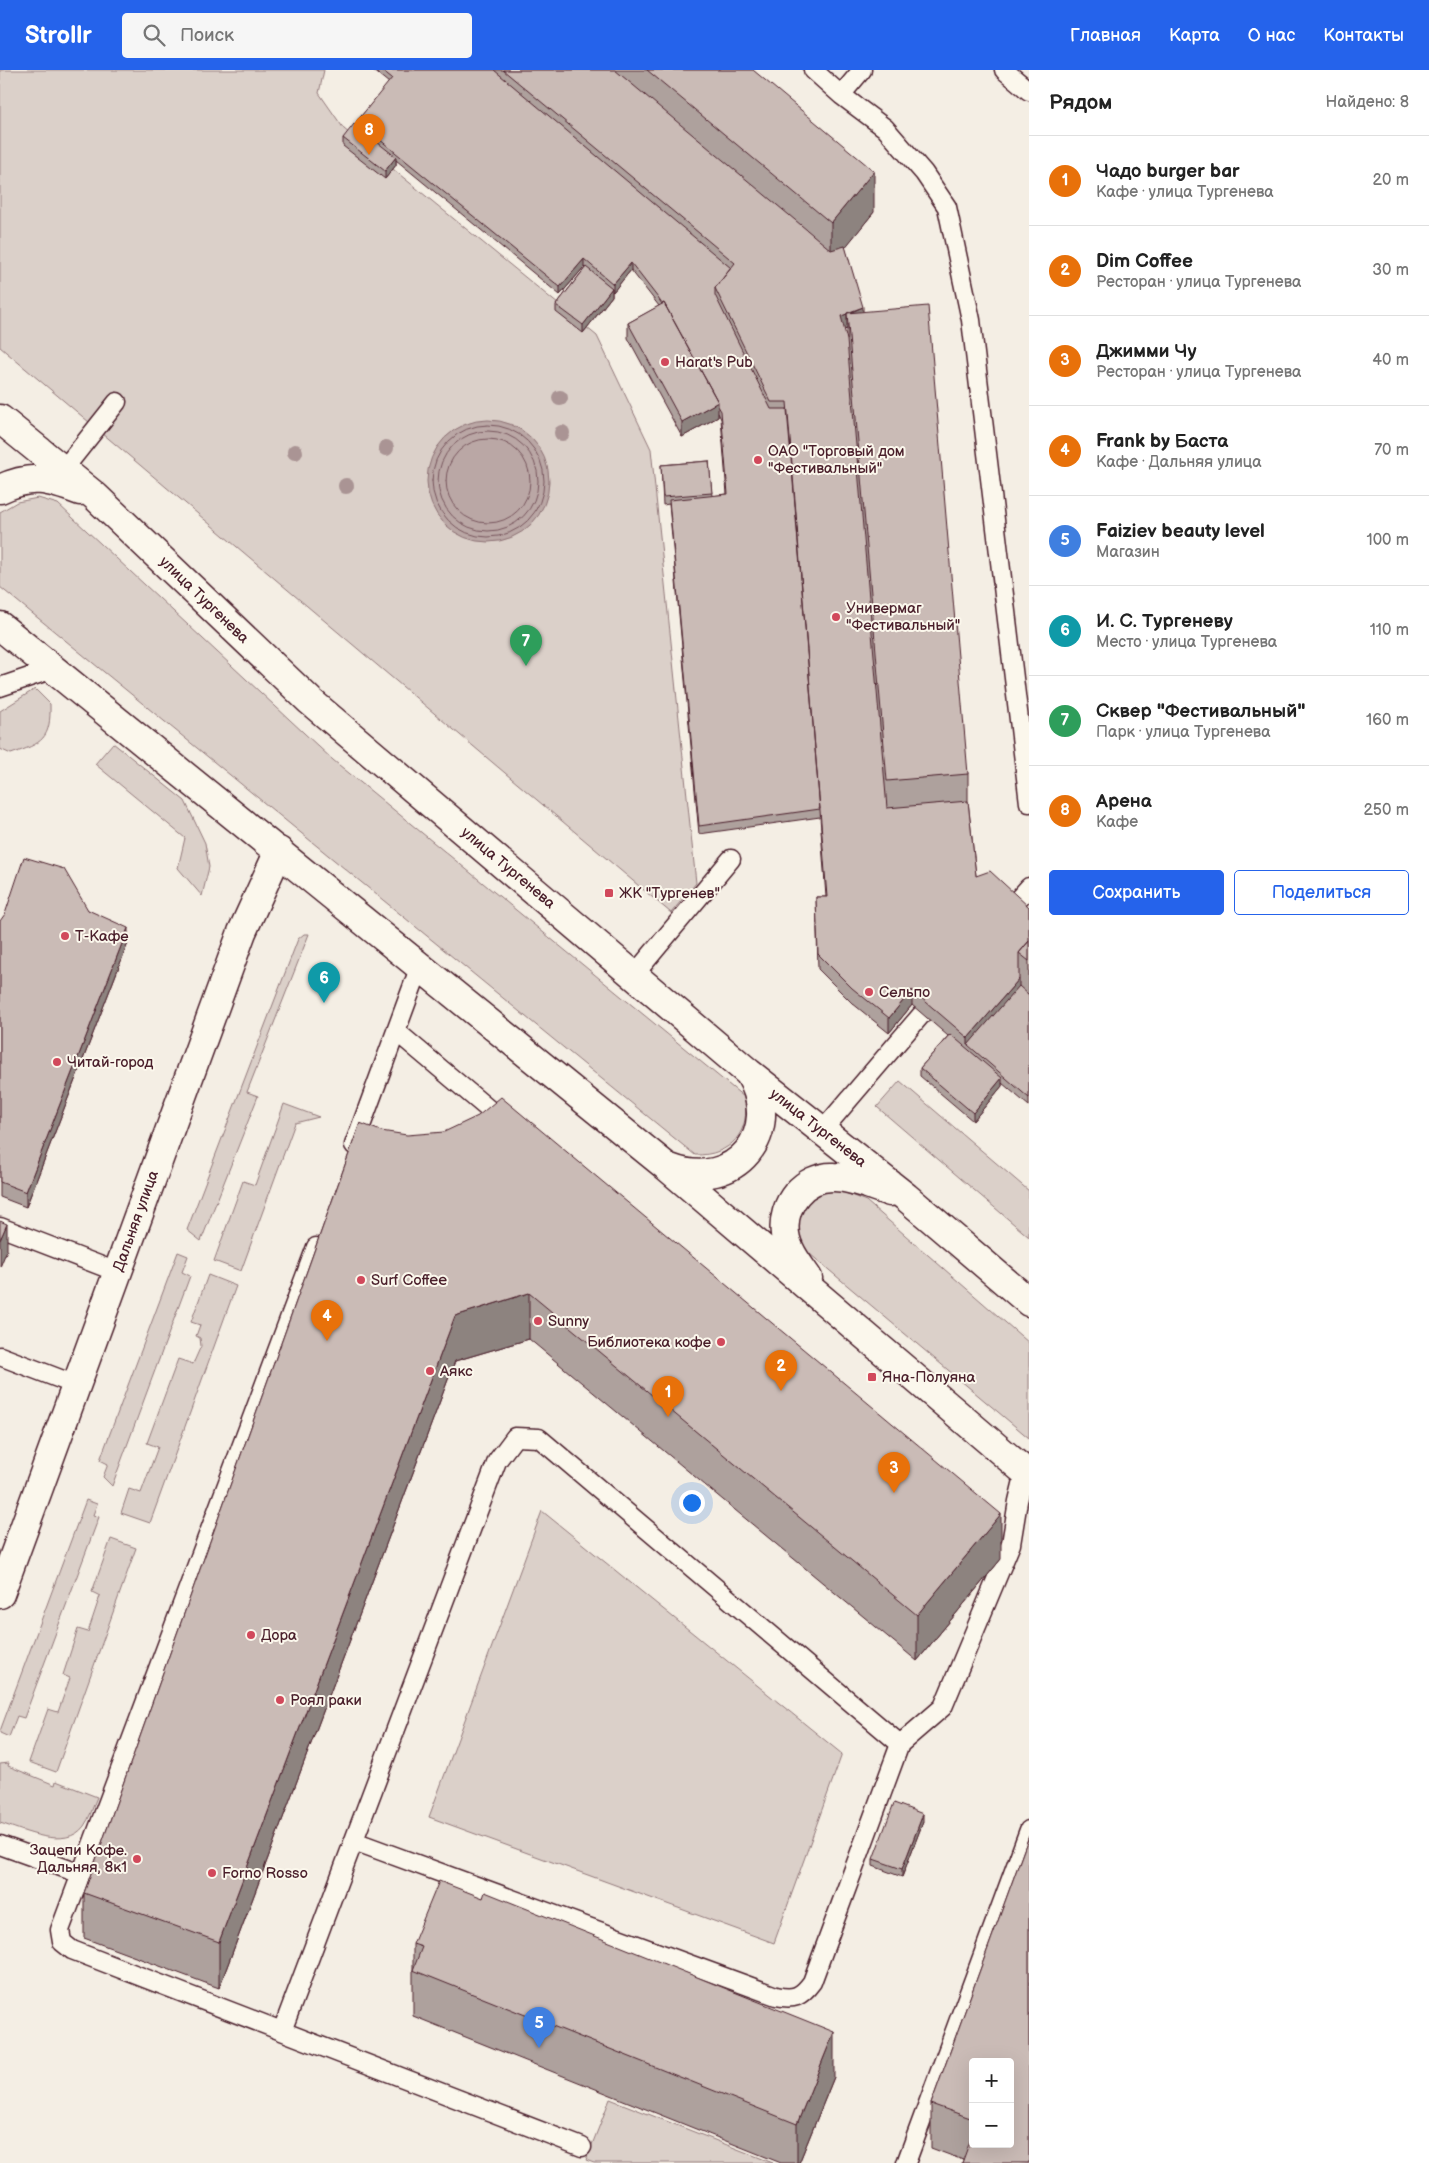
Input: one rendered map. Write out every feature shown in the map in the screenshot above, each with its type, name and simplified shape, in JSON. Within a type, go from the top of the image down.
[{"type":"main road","name":"улица Тургенева","points":[[0,419],[95,496],[310,701],[749,1073],[906,1197],[1029,1302]]},
{"type":"main road","points":[[0,489],[20,481],[52,480],[95,496]]},
{"type":"main road","points":[[1,626],[666,1167],[1027,1474]]},
{"type":"main road","name":"Дальняя улица","points":[[2,1580],[76,1385],[242,932],[279,852]]},
{"type":"main road","points":[[666,1167],[686,1174],[706,1175],[726,1169],[743,1158],[755,1141],[761,1128],[761,1098],[749,1073]]},
{"type":"main road","points":[[822,1300],[791,1252],[785,1234],[785,1217],[791,1201],[800,1189],[817,1180],[833,1177],[846,1178],[906,1197]]},
{"type":"lane","points":[[813,70],[841,95],[884,128],[924,172],[948,207],[971,320],[1029,803]]},
{"type":"lane","points":[[841,95],[862,70]]},
{"type":"lane","points":[[1004,70],[1029,91]]},
{"type":"lane","points":[[63,470],[117,402]]},
{"type":"lane","points":[[0,688],[53,669]]},
{"type":"lane","points":[[634,975],[731,859]]},
{"type":"lane","points":[[1012,906],[1029,887]]},
{"type":"lane","points":[[348,1162],[420,966]]},
{"type":"lane","points":[[822,1130],[922,1014]]},
{"type":"lane","points":[[397,1032],[518,1134]]},
{"type":"lane","points":[[0,1227],[117,1272]]},
{"type":"lane","points":[[324,1227],[60,1930],[62,1942],[72,1950],[582,2148]]},
{"type":"lane","points":[[0,1356],[76,1385]]},
{"type":"lane","points":[[282,2031],[496,1460],[516,1437],[539,1438],[900,1744]]},
{"type":"lane","points":[[354,1841],[790,1999],[805,1992],[812,1982],[900,1744],[943,1708],[1011,1544],[1018,1501],[1027,1474]]},
{"type":"lane","points":[[997,1533],[1011,1544]]},
{"type":"lane","points":[[906,2163],[1029,1830]]},
{"type":"lane","points":[[0,1845],[104,1883]]},
{"type":"shaded area","points":[[0,70],[324,70],[319,93],[344,129],[597,336],[651,449],[696,883],[671,913],[0,347]]},
{"type":"shaded area","points":[[38,498],[58,504],[333,760],[744,1097],[745,1121],[736,1140],[719,1151],[695,1155],[0,587],[0,512],[17,502]]},
{"type":"shaded area","points":[[35,689],[50,704],[47,732],[38,743],[11,754],[0,749],[0,711]]},
{"type":"shaded area","points":[[113,743],[185,801],[205,843],[209,867],[202,896],[178,868],[185,838],[95,764]]},
{"type":"shaded area","points":[[304,934],[309,934],[247,1092],[258,1096],[201,1241],[187,1230],[298,939]]},
{"type":"shaded area","points":[[900,1081],[1029,1191],[1029,1237],[877,1107]]},
{"type":"shaded area","points":[[284,1104],[319,1117],[295,1123],[241,1271],[214,1261],[243,1181],[255,1185]]},
{"type":"shaded area","points":[[835,1189],[866,1201],[1029,1343],[1029,1438],[804,1249],[797,1228],[801,1209],[814,1196],[824,1191]]},
{"type":"shaded area","points":[[178,1252],[188,1256],[182,1272],[190,1276],[112,1486],[103,1477],[108,1464],[100,1460]]},
{"type":"shaded area","points":[[208,1275],[236,1286],[150,1523],[121,1513],[129,1489],[141,1493],[158,1447],[147,1443],[178,1359],[193,1364],[201,1346],[200,1338],[196,1336],[200,1325],[191,1322]]},
{"type":"shaded area","points":[[86,1500],[97,1504],[93,1515],[99,1517],[24,1718],[17,1716],[9,1737],[0,1733],[0,1731]]},
{"type":"shaded area","points":[[542,1511],[842,1754],[774,1943],[429,1817]]},
{"type":"shaded area","points":[[111,1539],[136,1548],[56,1772],[29,1762],[48,1709],[58,1712],[70,1678],[63,1675],[78,1629],[88,1632],[100,1596],[92,1592]]},
{"type":"shaded area","points":[[9,1763],[8,1766],[55,1785],[56,1781],[97,1797],[84,1826],[76,1833],[67,1837],[56,1838],[32,1834],[0,1823],[0,1764]]},
{"type":"shaded area","points":[[610,2099],[773,2163],[594,2163],[586,2160]]},
{"type":"water","points":[[488,420],[511,424],[531,438],[545,458],[549,481],[545,504],[531,524],[511,538],[488,542],[465,538],[445,524],[431,504],[427,481],[431,458],[445,438],[465,424]]},
{"type":"building","name":"ОАО \"Торговый дом \"Фестивальный\"","points":[[382,70],[494,70],[731,268],[715,288],[715,295],[771,409],[787,409],[820,809],[699,826],[669,500],[728,494],[721,411],[718,402],[664,303],[662,304],[631,263],[613,284],[584,259],[560,287],[357,121],[392,78]]},
{"type":"building","name":"Универмаг \"Фестивальный\"","points":[[503,70],[615,70],[831,250],[845,246],[863,307],[841,316],[847,340],[887,808],[968,801],[976,876],[990,871],[1029,907],[1029,941],[1019,953],[1019,979],[968,1038],[912,990],[889,1018],[852,988],[818,954],[816,897],[827,897],[787,402],[771,402],[715,288],[735,263]]},
{"type":"building","points":[[647,70],[753,70],[874,171],[831,223]]},
{"type":"building","points":[[354,124],[396,157],[385,171],[343,138]]},
{"type":"building","points":[[586,267],[612,288],[583,325],[556,305]]},
{"type":"building","name":"Harat's Pub","points":[[664,303],[718,402],[682,422],[628,323]]},
{"type":"building","points":[[928,306],[968,774],[887,781],[847,313]]},
{"type":"building","points":[[709,461],[712,493],[663,497],[661,465]]},
{"type":"building","points":[[24,857],[64,869],[88,910],[128,928],[26,1192],[0,1182],[0,921],[5,914]]},
{"type":"building","points":[[1029,941],[1029,961],[1019,953]]},
{"type":"building","points":[[1019,986],[1029,995],[1029,1098],[968,1045]]},
{"type":"building","points":[[950,1034],[1002,1078],[973,1113],[920,1068]]},
{"type":"building","points":[[501,1097],[1001,1514],[917,1615],[529,1293],[455,1316],[219,1942],[84,1893],[360,1123],[381,1131],[407,1135],[444,1132],[478,1116]]},
{"type":"building","points":[[0,1221],[7,1224],[0,1240]]},
{"type":"building","points":[[894,1803],[923,1814],[902,1869],[873,1859]]},
{"type":"building","points":[[1029,1836],[1029,2163],[962,2163],[969,2144],[969,2148],[1014,2148],[1014,2058],[969,2058],[969,2118],[931,2104]]},
{"type":"building","points":[[439,1881],[483,1898],[485,1892],[834,2032],[797,2124],[413,1970],[422,1947],[413,1944]]},
{"type":"place","name":"Арена","points":[[369,155]]},
{"type":"place","name":"Harat's Pub","points":[[665,362]]},
{"type":"place","name":"ОАО \"Торговый дом \"Фестивальный\"","points":[[758,460]]},
{"type":"place","name":"Универмаг \"Фестивальный\"","points":[[836,617]]},
{"type":"place","name":"Сквер \"Фестивальный\"","points":[[526,666]]},
{"type":"place","name":"ЖК \"Тургенев\"","points":[[609,893]]},
{"type":"place","name":"Т-Кафе","points":[[65,936]]},
{"type":"place","name":"Сельпо","points":[[869,992]]},
{"type":"place","name":"И. С. Тургеневу","points":[[324,1003]]},
{"type":"place","name":"Читай-город","points":[[57,1062]]},
{"type":"place","name":"Surf Coffee","points":[[361,1280]]},
{"type":"place","name":"Sunny","points":[[538,1321]]},
{"type":"place","name":"Frank by Баста","points":[[327,1341]]},
{"type":"place","name":"Библиотека кофе","points":[[721,1342]]},
{"type":"place","name":"Аякс","points":[[430,1371]]},
{"type":"place","name":"Яна-Полуяна","points":[[872,1377]]},
{"type":"place","name":"Dim Coffee","points":[[781,1391]]},
{"type":"place","name":"Чадо burger bar","points":[[668,1417]]},
{"type":"place","name":"Джимми Чу","points":[[894,1493]]},
{"type":"place","name":"Дора","points":[[251,1635]]},
{"type":"place","name":"Роял раки","points":[[280,1700]]},
{"type":"place","name":"Зацепи Кофе. Дальняя, 8к1","points":[[137,1859]]},
{"type":"place","name":"Forno Rosso","points":[[212,1873]]},
{"type":"place","name":"Faiziev beauty level","points":[[539,2048]]}]
